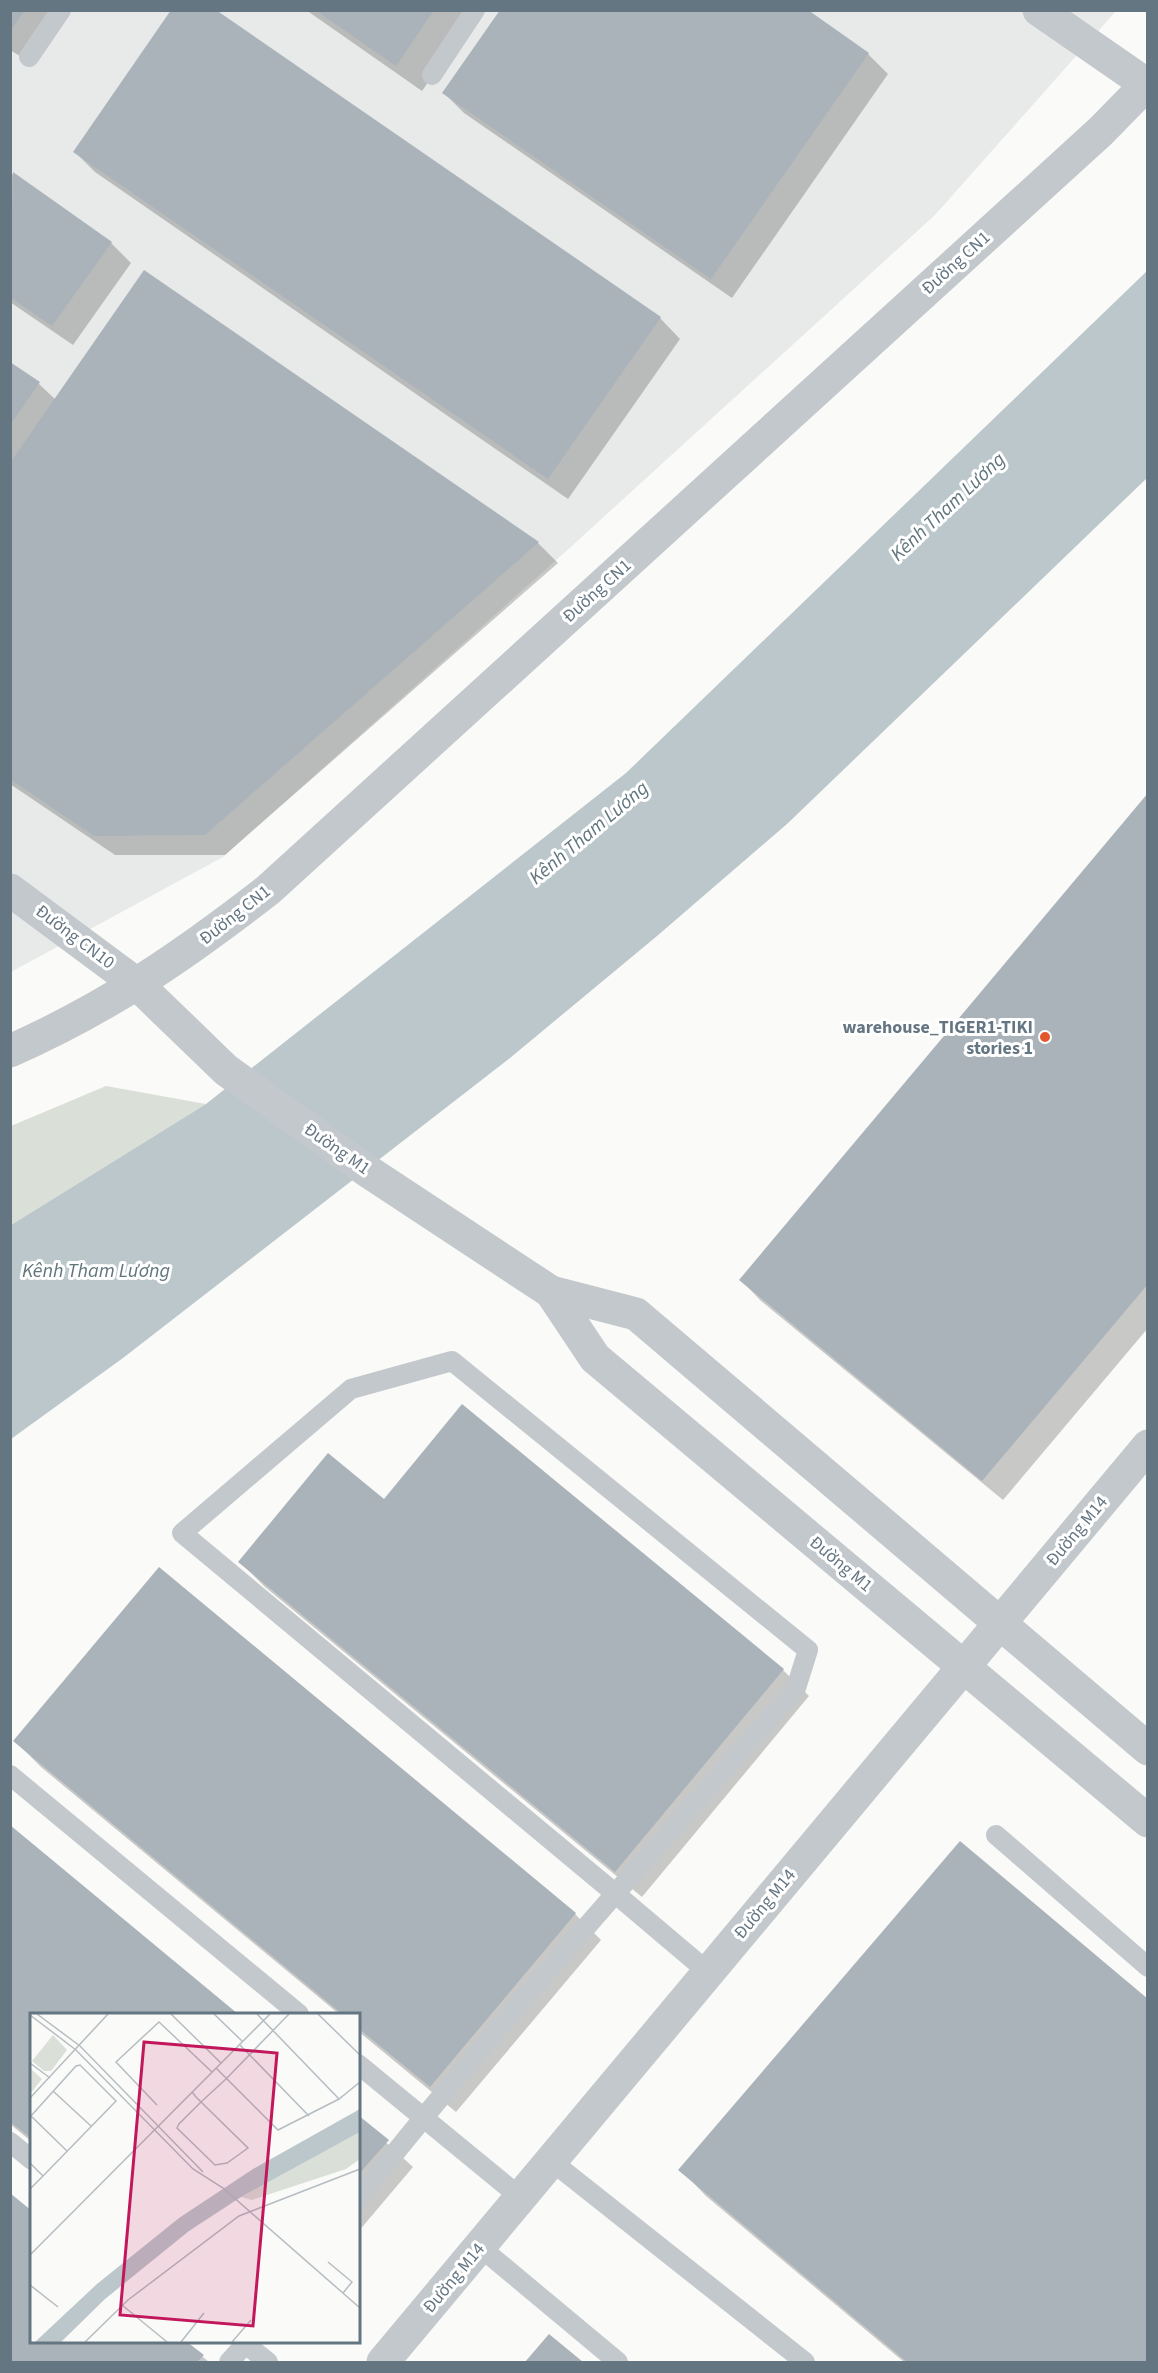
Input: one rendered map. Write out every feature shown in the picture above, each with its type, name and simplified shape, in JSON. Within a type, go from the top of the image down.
[{"type":"street","points":[[1039,10],[1147,83]]},
{"type":"street","name":"Đường CN1","points":[[10,1051],[65,1026],[138,985],[206,938],[268,890],[1101,131],[1147,83]]},
{"type":"street","name":"Đường CN10","points":[[10,890],[138,985]]},
{"type":"street","name":"Đường M1","points":[[138,985],[226,1070],[369,1172],[551,1293],[636,1314],[1148,1749]]},
{"type":"street","name":"Đường M1","points":[[551,1293],[595,1358],[1148,1821]]},
{"type":"street","name":"Đường M14","points":[[383,2362],[1148,1446]]},
{"type":"lane","points":[[29,57],[62,10]]},
{"type":"lane","points":[[432,75],[475,10]]},
{"type":"lane","points":[[360,2196],[423,2117],[617,1895],[796,1688],[808,1650],[452,1361],[351,1389],[182,1533],[617,1895],[708,1971]]},
{"type":"lane","points":[[10,1775],[298,2013]]},
{"type":"lane","points":[[996,1835],[1148,1967]]},
{"type":"lane","points":[[360,2066],[520,2197]]},
{"type":"lane","points":[[10,2142],[30,2158]]},
{"type":"lane","points":[[550,2160],[805,2362]]},
{"type":"lane","points":[[480,2247],[618,2362]]},
{"type":"lane","points":[[229,2362],[244,2343]]},
{"type":"lane","points":[[246,2343],[268,2362]]},
{"type":"shaded area","points":[[11,11],[1116,11],[935,215],[563,554],[223,857],[11,972]]},
{"type":"shaded area","points":[[106,1086],[206,1104],[11,1225],[11,1126]]},
{"type":"water","name":"Kênh Tham Lương","points":[[1147,271],[1147,478],[787,824],[657,936],[510,1058],[123,1358],[11,1439],[11,1225],[206,1104],[626,773]]},
{"type":"building","points":[[10,10],[25,10],[10,31]]},
{"type":"building","points":[[171,10],[216,10],[661,317],[548,479],[73,152]]},
{"type":"building","points":[[315,10],[434,10],[396,66]]},
{"type":"building","points":[[500,10],[808,10],[869,53],[711,279],[442,93]]},
{"type":"building","points":[[13,172],[112,242],[52,326],[10,297]]},
{"type":"building","points":[[144,270],[539,542],[205,835],[94,836],[10,779],[10,463]]},
{"type":"building","points":[[10,362],[40,382],[10,425]]},
{"type":"building","name":"warehouse_TIGER1-TIKI stories 1","points":[[1148,793],[1148,1284],[982,1481],[739,1280]]},
{"type":"building","points":[[462,1404],[784,1669],[615,1872],[238,1562],[328,1453],[384,1499]]},
{"type":"building","points":[[159,1567],[576,1913],[430,2087],[360,2030],[360,2013],[341,2013],[13,1741]]},
{"type":"building","points":[[10,1825],[237,2013],[30,2013],[30,2137],[10,2122]]},
{"type":"building","points":[[960,1841],[1148,1999],[1148,2362],[907,2362],[678,2170]]},
{"type":"building","points":[[360,2117],[389,2140],[360,2173]]},
{"type":"building","points":[[10,2193],[30,2209],[30,2343],[188,2343],[204,2355],[197,2362],[10,2362]]},
{"type":"building","points":[[549,2334],[583,2362],[525,2362]]},
{"type":"place","name":"warehouse_TIGER1-TIKI stories 1","points":[[1045,1037]]}]
